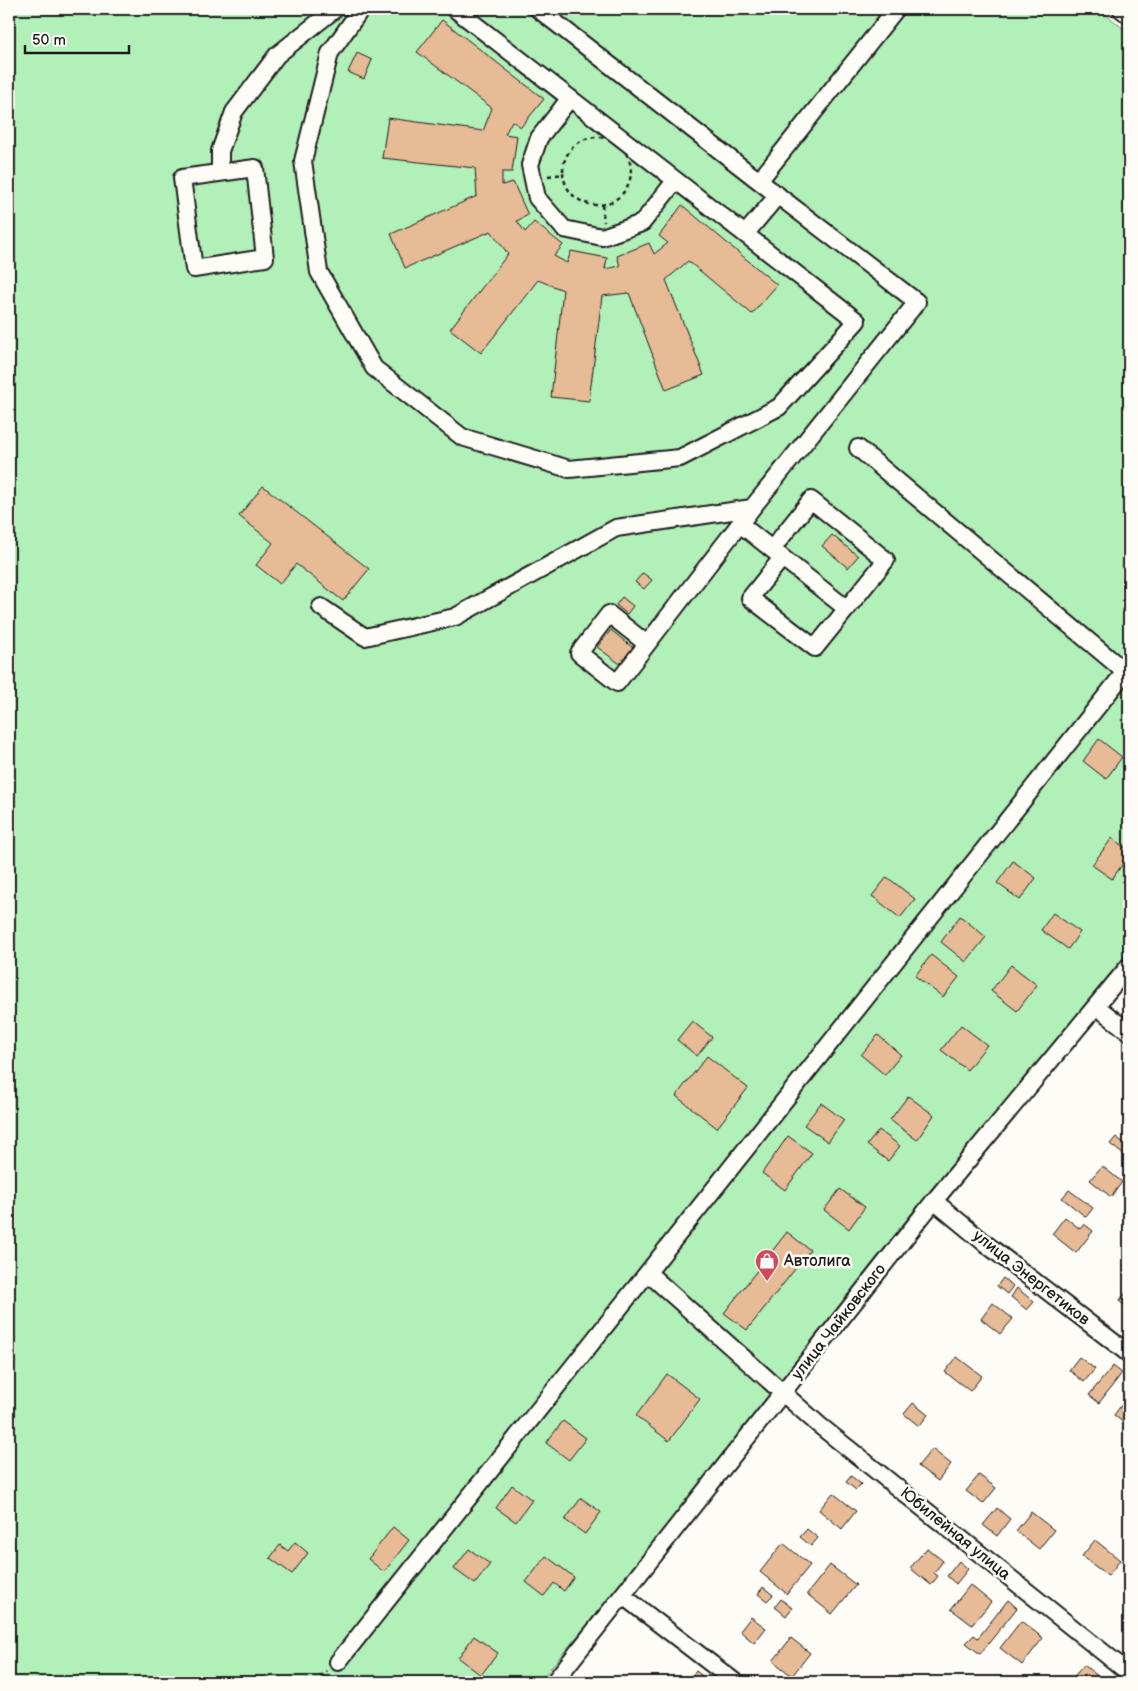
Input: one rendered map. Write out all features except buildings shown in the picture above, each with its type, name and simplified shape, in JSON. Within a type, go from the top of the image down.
[{"type":"street","points":[[220,173],[220,151],[234,112],[277,55],[335,9]]},
{"type":"street","points":[[361,9],[330,53],[303,161],[319,272],[374,368],[462,437],[569,469],[680,458],[779,407],[857,321],[455,9]]},
{"type":"street","points":[[538,9],[661,96],[759,181],[917,302],[752,508],[647,644]]},
{"type":"street","points":[[759,181],[896,9]]},
{"type":"street","points":[[1121,9],[1129,15]]},
{"type":"street","points":[[570,98],[539,138],[530,166],[537,198],[564,229],[602,237],[642,223],[676,181]]},
{"type":"street","points":[[255,168],[265,258],[194,269],[182,178],[220,173],[255,168]]},
{"type":"street","points":[[746,234],[778,195]]},
{"type":"street","points":[[338,1662],[1127,674],[858,448]]},
{"type":"street","points":[[811,500],[886,560],[847,608],[815,648],[750,598],[811,500]]},
{"type":"street","points":[[321,607],[365,637],[455,617],[616,528],[752,508]]},
{"type":"street","points":[[740,524],[847,608]]},
{"type":"street","name":"улица Чайковского","points":[[554,1682],[934,1201],[1129,966]]},
{"type":"street","points":[[1096,1006],[1129,1032]]},
{"type":"street","name":"улица Энергетиков","points":[[934,1201],[986,1244],[1129,1354]]},
{"type":"street","name":"Юбилейная улица","points":[[648,1273],[819,1425],[1129,1673]]},
{"type":"street","points":[[623,1596],[735,1682]]},
{"type":"path","points":[[593,138],[605,138],[616,143],[624,150],[630,161],[629,184],[623,194],[605,205],[584,203],[568,189],[564,179],[566,158],[573,148],[582,141],[593,138]]},
{"type":"green space","points":[[13,9],[1099,9],[1129,33],[1129,953],[911,1214],[601,1608],[539,1682],[9,1682],[9,13]]},
{"type":"place","name":"Автолига","points":[[767,1282]]}]
